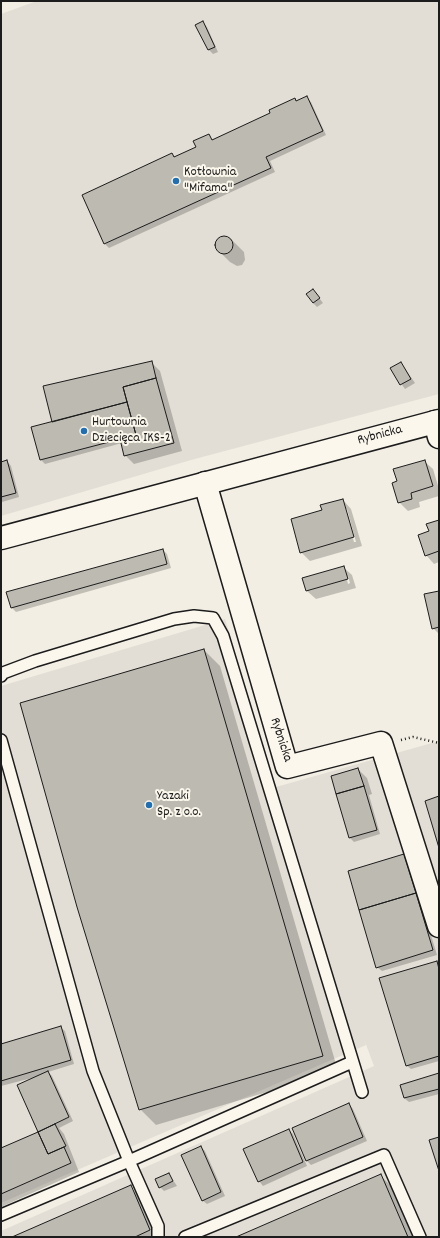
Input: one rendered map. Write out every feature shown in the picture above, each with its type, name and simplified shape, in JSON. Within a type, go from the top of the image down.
[{"type":"street","name":"Rybnicka","points":[[1,538],[205,483],[438,426]]},
{"type":"street","name":"Rybnicka","points":[[205,483],[287,767],[381,743]]},
{"type":"street","points":[[381,743],[438,921]]},
{"type":"lane","points":[[1,676],[3,673],[35,661],[174,619],[194,616],[213,618],[223,636],[362,1092]]},
{"type":"lane","points":[[1,740],[93,1071],[129,1161],[158,1226],[158,1237]]},
{"type":"lane","points":[[1,1215],[129,1161],[352,1062]]},
{"type":"lane","points":[[185,1237],[384,1156],[420,1237]]},
{"type":"path","points":[[381,743],[413,738],[439,743]]},
{"type":"shaded area","points":[[37,1],[439,1],[439,394],[191,460],[1,516],[1,14]]},
{"type":"shaded area","points":[[225,619],[276,787],[439,741],[439,1237],[1,1237],[1,1231],[374,1066],[364,1039],[366,1045],[1,1203],[1,686]]},
{"type":"building","points":[[203,21],[215,47],[208,50],[195,25]]},
{"type":"building","name":"Kotłownia \"Mifama\"","points":[[307,96],[323,131],[266,157],[271,168],[104,244],[82,195],[172,153],[174,157],[196,147],[193,141],[209,134],[212,140],[270,113],[269,110],[295,98],[296,101]]},
{"type":"building","points":[[220,236],[228,236],[233,241],[231,252],[228,254],[220,254],[215,249],[215,241]]},
{"type":"building","points":[[313,289],[320,298],[313,303],[306,294]]},
{"type":"building","points":[[152,361],[156,378],[123,387],[127,402],[52,422],[43,386]]},
{"type":"building","points":[[401,362],[411,379],[400,385],[390,368]]},
{"type":"building","points":[[156,378],[174,443],[124,456],[120,439],[136,435],[123,387]]},
{"type":"building","name":"Hurtownia Dziecięca IKS-2","points":[[127,402],[136,435],[40,460],[31,427]]},
{"type":"building","points":[[7,460],[16,493],[1,497],[1,462]]},
{"type":"building","points":[[425,460],[433,486],[411,493],[412,499],[398,503],[392,483],[397,481],[393,469]]},
{"type":"building","points":[[343,499],[354,537],[300,553],[291,519],[322,510],[320,505]]},
{"type":"building","points":[[439,520],[439,551],[425,556],[418,535],[429,531],[426,524]]},
{"type":"building","points":[[163,549],[167,564],[11,608],[6,592]]},
{"type":"building","points":[[344,566],[348,579],[306,591],[302,578]]},
{"type":"building","points":[[439,591],[439,627],[432,629],[424,594]]},
{"type":"building","name":"Yazaki Sp. z o.o.","points":[[204,649],[323,1056],[139,1110],[77,907],[20,703]]},
{"type":"building","points":[[358,768],[364,786],[336,794],[331,776]]},
{"type":"building","points":[[364,786],[377,830],[349,838],[336,794]]},
{"type":"building","points":[[439,796],[439,848],[425,801]]},
{"type":"building","points":[[404,854],[416,893],[359,910],[348,871]]},
{"type":"building","points":[[416,893],[433,950],[376,968],[359,910]]},
{"type":"building","points":[[437,961],[439,969],[439,1056],[406,1066],[379,978]]},
{"type":"building","points":[[61,1026],[71,1060],[1,1081],[1,1044]]},
{"type":"building","points":[[48,1071],[69,1117],[38,1132],[17,1085]]},
{"type":"building","points":[[439,1073],[439,1089],[404,1098],[400,1085]]},
{"type":"building","points":[[349,1103],[363,1137],[306,1161],[292,1128]]},
{"type":"building","points":[[55,1124],[66,1146],[48,1154],[38,1132]]},
{"type":"building","points":[[289,1129],[303,1162],[258,1182],[243,1149]]},
{"type":"building","points":[[38,1132],[48,1154],[64,1147],[71,1163],[1,1194],[1,1148]]},
{"type":"building","points":[[439,1137],[439,1171],[429,1140]]},
{"type":"building","points":[[201,1146],[221,1192],[202,1201],[181,1155]]},
{"type":"building","points":[[169,1173],[173,1181],[159,1188],[155,1179]]},
{"type":"building","points":[[381,1174],[408,1237],[236,1237]]},
{"type":"building","points":[[131,1185],[150,1230],[135,1237],[12,1237]]},
{"type":"place","name":"Kotłownia \"Mifama\"","points":[[176,181]]},
{"type":"place","name":"Hurtownia Dziecięca IKS-2","points":[[84,431]]},
{"type":"place","name":"Yazaki Sp. z o.o.","points":[[149,805]]}]
